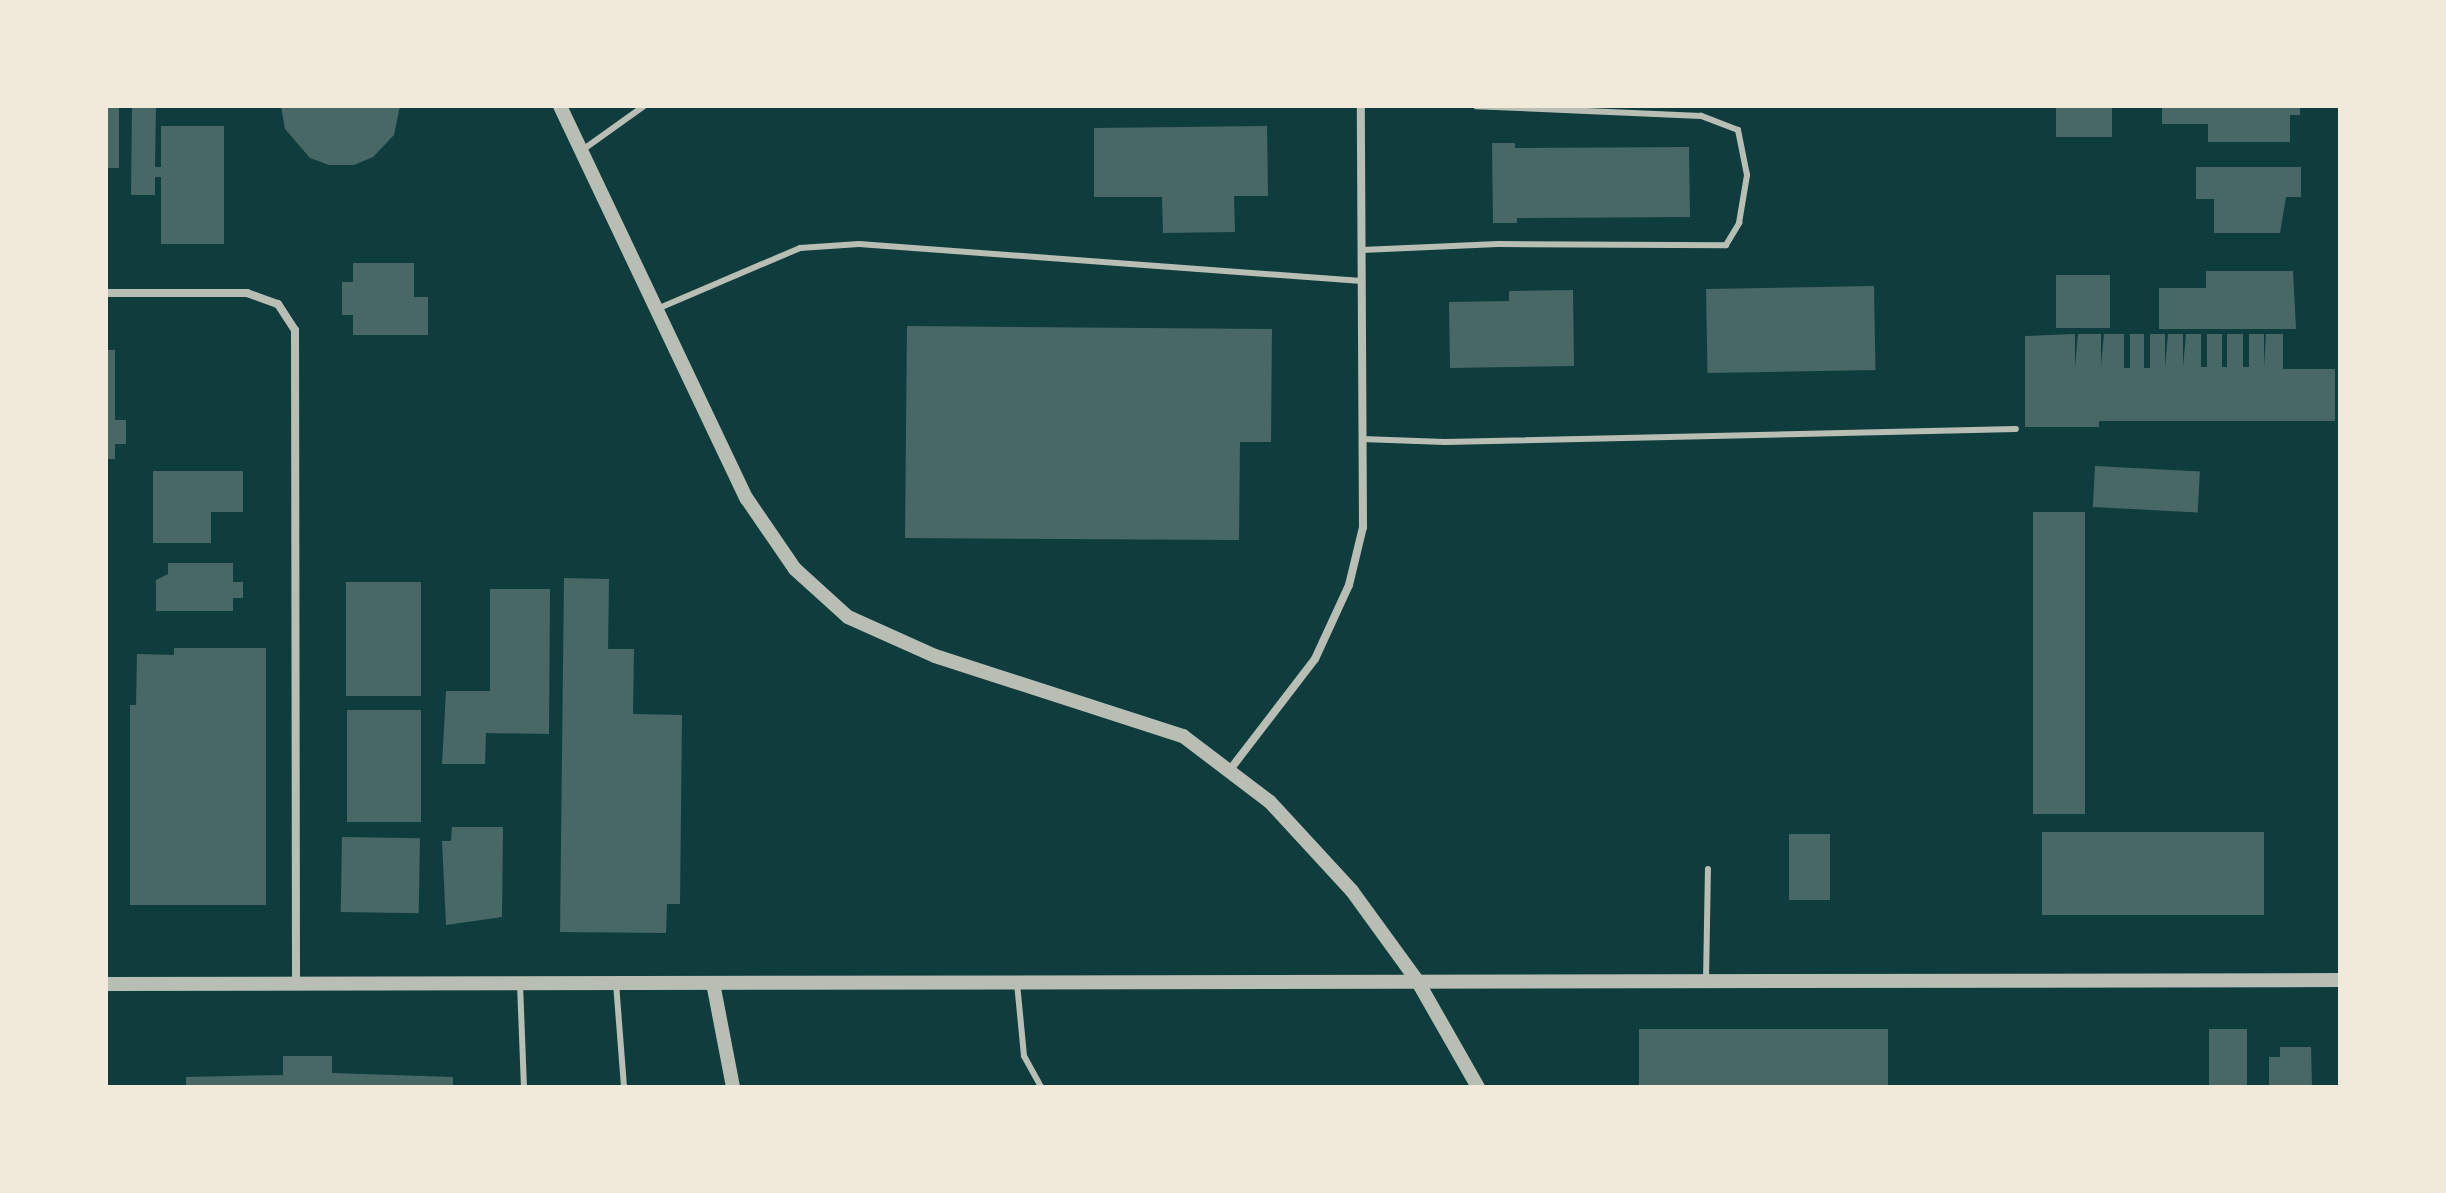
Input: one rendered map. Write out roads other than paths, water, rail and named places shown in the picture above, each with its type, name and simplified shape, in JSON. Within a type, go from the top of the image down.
[{"type":"street","points":[[560,106],[747,499],[795,569],[848,617],[935,656],[1183,736],[1270,802],[1352,891],[1418,982],[1478,1087]]},
{"type":"street","points":[[1229,771],[1315,659],[1349,585],[1363,527],[1361,106]]},
{"type":"street","points":[[106,293],[247,293],[278,304],[295,330],[296,984]]},
{"type":"street","points":[[106,984],[2340,980]]},
{"type":"street","points":[[713,983],[733,1087]]},
{"type":"lane","points":[[581,151],[644,106]]},
{"type":"lane","points":[[1362,250],[1498,244],[1726,245],[1739,223],[1747,175],[1738,130],[1701,116],[1476,106]]},
{"type":"lane","points":[[657,309],[800,248],[859,244],[1362,281]]},
{"type":"lane","points":[[1362,439],[1445,442],[2016,429]]},
{"type":"lane","points":[[1706,981],[1708,869]]},
{"type":"lane","points":[[1017,982],[1024,1056],[1041,1087]]},
{"type":"lane","points":[[616,983],[624,1087]]},
{"type":"lane","points":[[520,984],[524,1087]]}]
